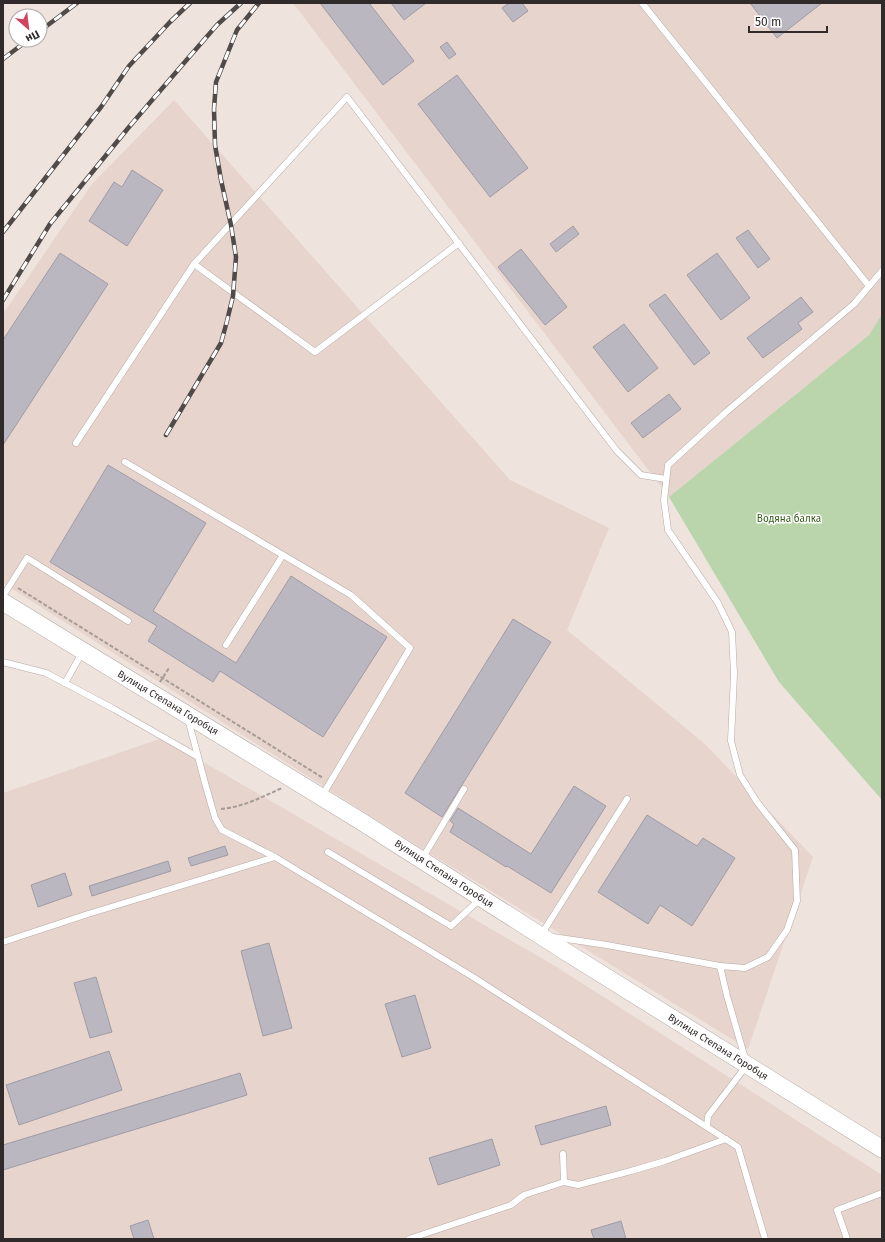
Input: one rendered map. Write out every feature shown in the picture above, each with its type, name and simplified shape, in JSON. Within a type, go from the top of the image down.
[{"type":"main road","name":"Вулиця Степана Горобця","points":[[3,602],[187,715],[326,790],[422,860],[882,1149]]},
{"type":"lane","points":[[642,3],[869,286]]},
{"type":"lane","points":[[76,443],[194,264],[347,97],[617,451],[641,475],[666,479]]},
{"type":"lane","points":[[194,264],[315,352],[458,243]]},
{"type":"lane","points":[[627,799],[541,935],[607,945],[720,966],[745,968],[768,957],[787,930],[797,901],[795,850],[757,802],[740,776],[731,741],[734,674],[732,632],[718,603],[668,530],[664,500],[668,465],[724,414],[854,304],[882,271]]},
{"type":"lane","points":[[126,462],[351,595],[410,648],[326,790]]},
{"type":"lane","points":[[226,645],[283,555]]},
{"type":"lane","points":[[3,596],[28,558],[128,621]]},
{"type":"lane","points":[[65,683],[83,651]]},
{"type":"lane","points":[[3,662],[46,673],[198,757]]},
{"type":"lane","points":[[187,715],[213,810],[222,830],[275,857],[474,977],[738,1147],[765,1239]]},
{"type":"lane","points":[[422,860],[464,789]]},
{"type":"lane","points":[[328,852],[451,926],[482,898]]},
{"type":"lane","points":[[3,942],[88,914],[275,857]]},
{"type":"lane","points":[[707,1126],[708,1116],[747,1065],[720,966]]},
{"type":"lane","points":[[409,1239],[511,1205],[524,1195],[564,1182],[578,1185],[632,1171],[726,1139]]},
{"type":"lane","points":[[563,1154],[564,1182]]},
{"type":"lane","points":[[847,1239],[836,1210],[882,1193]]},
{"type":"path","points":[[11,584],[163,678],[326,790]]},
{"type":"path","points":[[153,695],[169,668]]},
{"type":"path","points":[[213,810],[232,808],[248,803],[286,786]]},
{"type":"shaded area","points":[[293,3],[882,3],[882,314],[869,335],[669,497]]},
{"type":"shaded area","points":[[174,100],[510,480],[609,528],[567,630],[705,744],[813,857],[748,1049],[421,848],[3,583],[3,314],[92,184]]},
{"type":"shaded area","points":[[162,738],[555,966],[882,1175],[882,1239],[3,1239],[3,793]]},
{"type":"green space","name":"Водяна балка","points":[[882,314],[882,800],[779,682],[669,497],[869,335]]},
{"type":"building","points":[[320,3],[369,3],[414,61],[383,85]]},
{"type":"building","points":[[391,3],[426,3],[404,20]]},
{"type":"building","points":[[509,3],[522,3],[528,11],[513,22],[502,8]]},
{"type":"building","points":[[750,3],[822,3],[777,38]]},
{"type":"building","points":[[447,42],[456,54],[449,59],[440,47]]},
{"type":"building","points":[[457,75],[528,168],[490,197],[418,104]]},
{"type":"building","points":[[132,170],[163,190],[127,246],[89,221],[114,182],[122,187]]},
{"type":"building","points":[[573,226],[579,234],[556,252],[550,244]]},
{"type":"building","points":[[748,230],[770,259],[758,268],[736,238]]},
{"type":"building","points":[[521,249],[567,307],[545,325],[498,267]]},
{"type":"building","points":[[60,253],[108,284],[3,445],[3,340]]},
{"type":"building","points":[[717,253],[750,298],[721,320],[687,275]]},
{"type":"building","points":[[665,294],[710,353],[694,365],[649,305]]},
{"type":"building","points":[[801,297],[813,312],[798,323],[802,329],[763,358],[747,338]]},
{"type":"building","points":[[624,324],[658,368],[628,392],[593,347]]},
{"type":"building","points":[[669,394],[681,409],[643,438],[631,423]]},
{"type":"building","points":[[108,465],[206,523],[153,611],[236,663],[291,576],[387,637],[323,737],[220,671],[213,682],[148,641],[157,626],[50,562]]},
{"type":"building","points":[[513,619],[551,642],[442,817],[405,793]]},
{"type":"building","points":[[574,786],[606,806],[551,893],[450,832],[454,824],[450,821],[458,808],[531,854]]},
{"type":"building","points":[[647,815],[697,846],[703,838],[735,858],[692,926],[660,905],[648,924],[598,892]]},
{"type":"building","points":[[225,846],[228,855],[191,866],[188,858]]},
{"type":"building","points":[[168,861],[171,871],[92,896],[89,886]]},
{"type":"building","points":[[65,873],[72,895],[38,907],[31,885]]},
{"type":"building","points":[[269,943],[292,1028],[263,1036],[241,951]]},
{"type":"building","points":[[96,977],[112,1032],[90,1038],[74,983]]},
{"type":"building","points":[[415,995],[431,1048],[402,1057],[385,1004]]},
{"type":"building","points":[[109,1051],[122,1090],[19,1125],[6,1085]]},
{"type":"building","points":[[240,1073],[247,1095],[3,1170],[3,1145]]},
{"type":"building","points":[[606,1106],[611,1125],[541,1145],[535,1126]]},
{"type":"building","points":[[492,1139],[500,1165],[438,1185],[429,1158]]},
{"type":"building","points":[[148,1220],[154,1239],[134,1239],[130,1226]]},
{"type":"building","points":[[621,1221],[626,1239],[594,1239],[591,1230]]},
{"type":"railway","points":[[48,25],[77,3]]},
{"type":"railway","points":[[3,232],[101,107],[129,66],[190,3]]},
{"type":"railway","points":[[3,300],[50,224],[129,127],[190,56],[217,25],[241,3]]},
{"type":"railway","points":[[166,435],[221,343],[233,296],[236,257],[215,145],[214,109],[216,82],[237,30],[259,3]]},
{"type":"railway","points":[[3,59],[17,48]]}]
